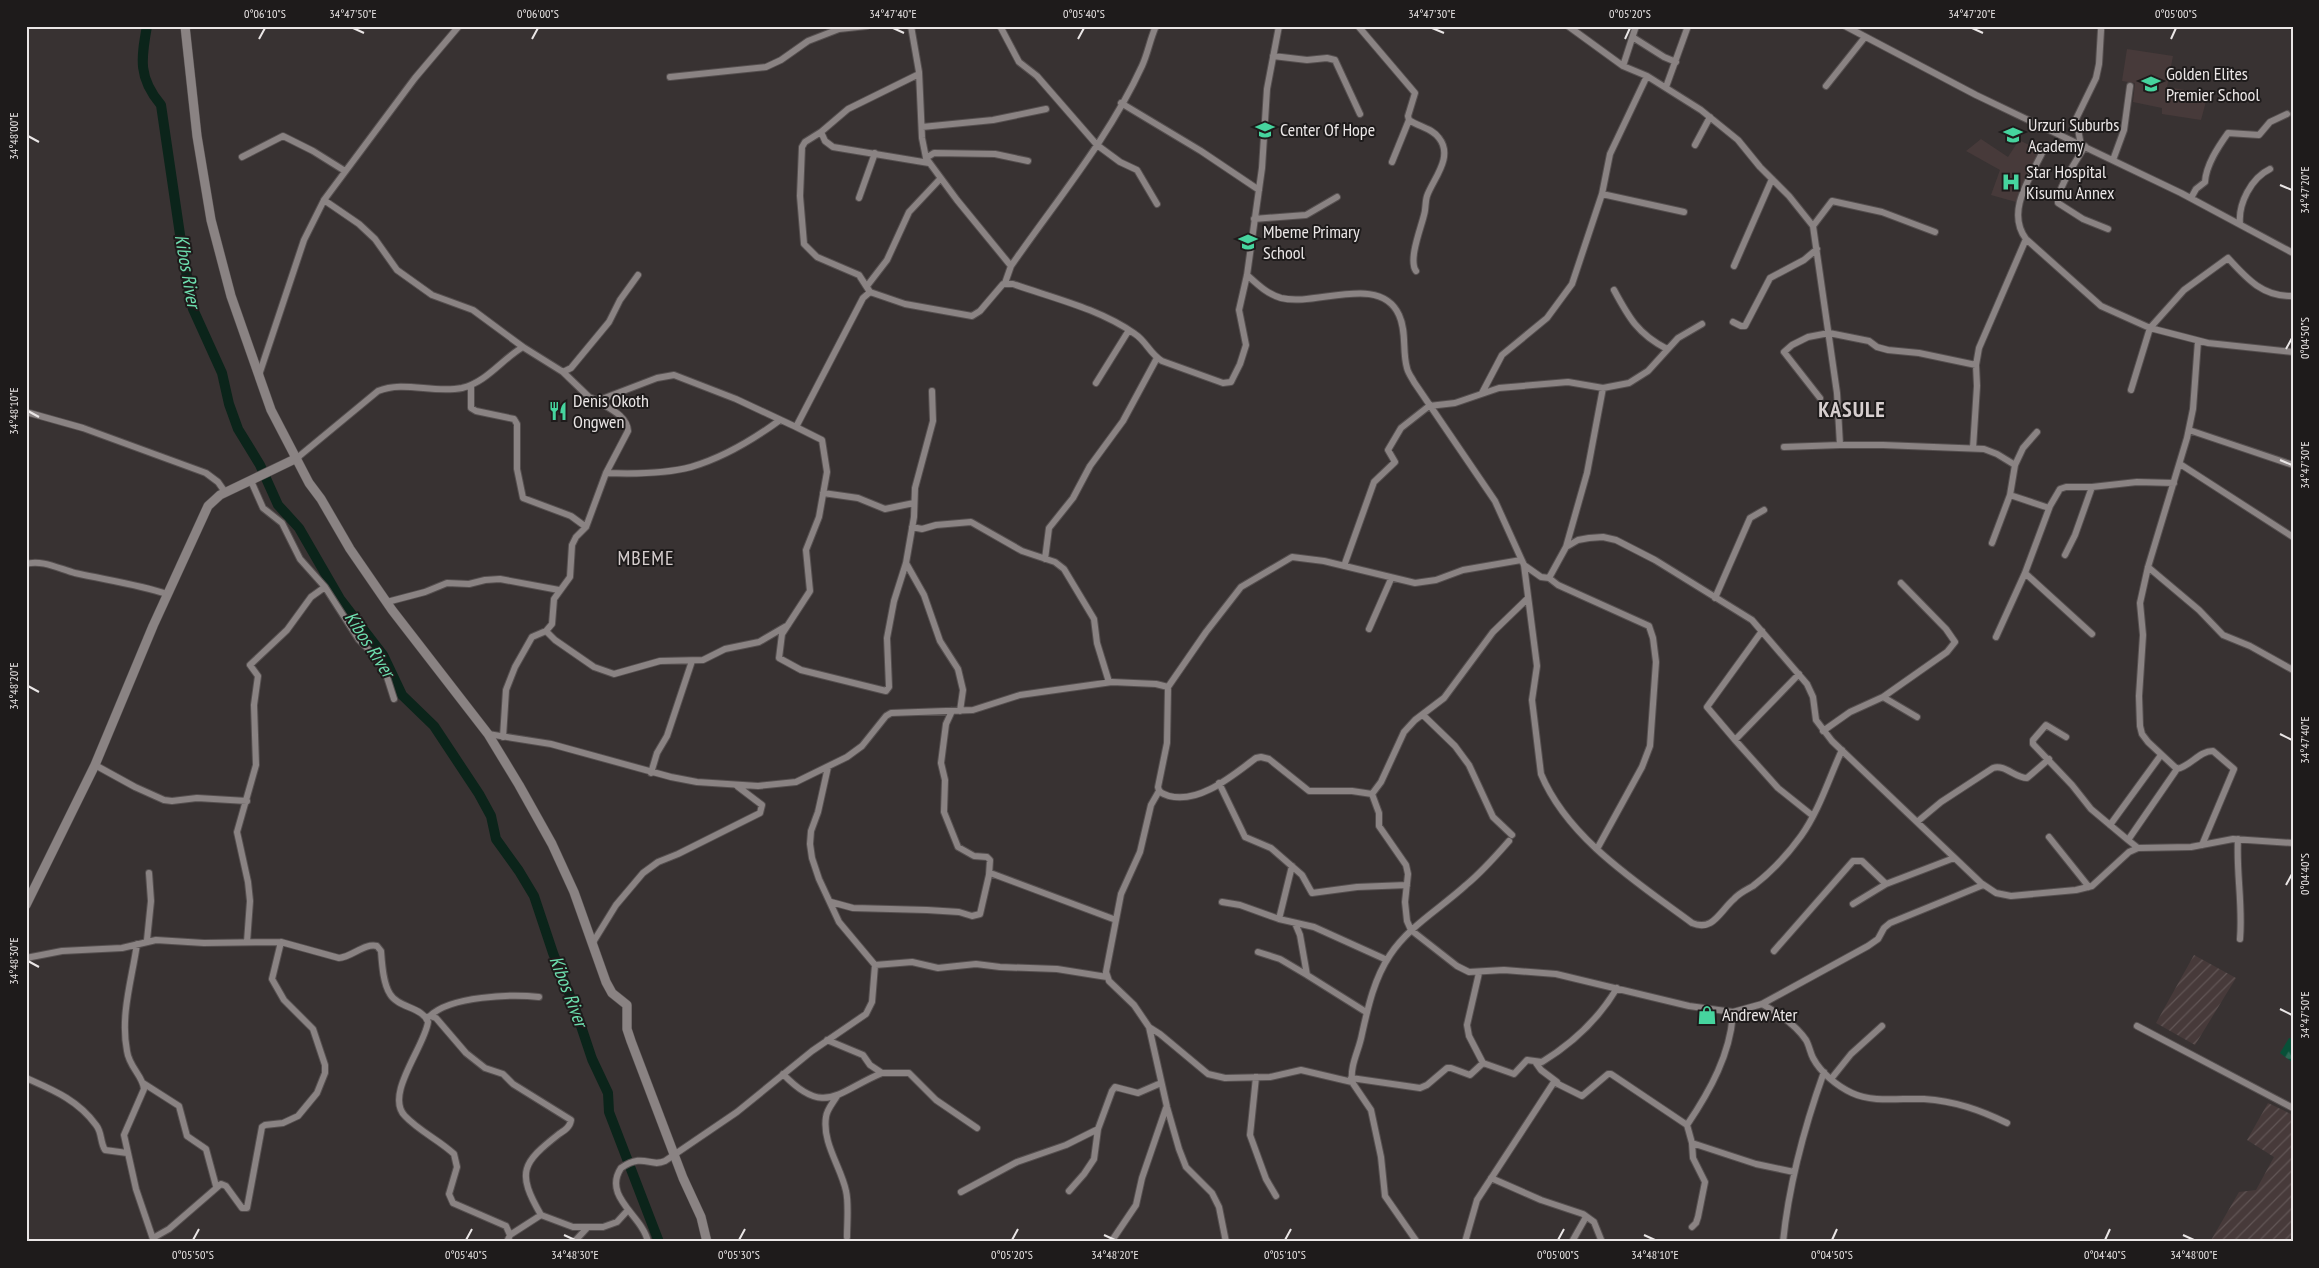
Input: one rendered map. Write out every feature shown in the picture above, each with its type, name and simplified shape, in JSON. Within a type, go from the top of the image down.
[{"type":"main road","points":[[185,26],[197,136],[211,220],[231,296],[271,410],[339,533],[387,602],[488,734],[552,844],[574,892],[612,993],[627,1005],[627,1029],[631,1041],[700,1217],[707,1242]]},
{"type":"main road","points":[[26,905],[95,765],[167,594],[208,506],[225,492],[276,470],[297,458]]},
{"type":"street","points":[[259,375],[304,240],[324,200],[415,78],[458,26]]},
{"type":"street","points":[[670,77],[766,67],[781,60],[808,41],[839,29],[867,26]]},
{"type":"street","points":[[912,26],[919,74],[922,127],[928,161],[940,179],[1011,266]]},
{"type":"street","points":[[1000,26],[1019,62],[1037,76],[1097,145],[1120,162],[1137,170],[1157,204]]},
{"type":"street","points":[[919,74],[848,109],[821,132],[805,142],[802,147],[800,196],[804,244],[817,257],[859,275],[868,289],[905,304],[972,316],[980,311],[1000,287],[1006,283],[1011,266],[1097,145],[1142,66],[1156,26]]},
{"type":"street","points":[[1006,283],[1083,308],[1136,334],[1157,358],[1223,382],[1231,382],[1240,364],[1246,345],[1239,310],[1247,275],[1258,190],[1267,89],[1279,26]]},
{"type":"street","points":[[1358,26],[1415,93],[1408,116],[1410,120],[1392,162]]},
{"type":"street","points":[[1568,26],[1623,66],[1666,87],[1710,118],[1744,146],[1760,167],[1789,196],[1813,226],[1837,393],[1840,445]]},
{"type":"street","points":[[1623,66],[1634,38],[1636,26]]},
{"type":"street","points":[[1666,87],[1688,26]]},
{"type":"street","points":[[1845,26],[1976,95],[2191,198],[2293,253]]},
{"type":"street","points":[[2102,30],[2098,71],[2076,119],[2083,146],[2058,196],[2058,203],[2083,219],[2108,229]]},
{"type":"street","points":[[1826,86],[1865,37]]},
{"type":"street","points":[[1634,38],[1664,57],[1676,62]]},
{"type":"street","points":[[1273,56],[1308,60],[1327,58],[1335,60],[1360,114]]},
{"type":"street","points":[[1482,393],[1502,356],[1548,318],[1572,284],[1602,194],[1610,154],[1646,76]]},
{"type":"street","points":[[2113,160],[2124,130],[2130,86]]},
{"type":"street","points":[[1121,103],[1200,151],[1258,190]]},
{"type":"street","points":[[922,127],[993,120],[1046,109]]},
{"type":"street","points":[[2191,198],[2196,189],[2205,182],[2206,172],[2228,133],[2259,135],[2270,122],[2287,114]]},
{"type":"street","points":[[1695,145],[1710,118]]},
{"type":"street","points":[[1410,120],[1428,129],[1439,138],[1442,142],[1444,159],[1426,198],[1425,214],[1419,231],[1413,264],[1416,271]]},
{"type":"street","points":[[821,132],[825,141],[833,147],[928,161]]},
{"type":"street","points":[[242,157],[283,136],[313,150],[345,171]]},
{"type":"street","points":[[2044,149],[2024,190],[2017,212],[2018,225],[2026,239],[2101,306],[2150,328],[2198,341],[2293,352]]},
{"type":"street","points":[[928,161],[934,153],[995,154],[1028,161]]},
{"type":"street","points":[[859,198],[875,154]]},
{"type":"street","points":[[2240,224],[2240,208],[2244,198],[2260,176],[2270,169]]},
{"type":"street","points":[[796,427],[863,298],[887,260],[909,212],[940,179]]},
{"type":"street","points":[[1734,266],[1772,179]]},
{"type":"street","points":[[1602,194],[1684,212]]},
{"type":"street","points":[[1254,219],[1306,215],[1337,197]]},
{"type":"street","points":[[324,200],[359,224],[370,234],[401,274],[437,298],[473,310],[523,347],[563,372],[589,397],[612,409],[628,429],[606,474],[586,528],[574,540],[570,577],[554,599],[553,620],[546,631],[532,637],[510,678],[506,690],[504,737]]},
{"type":"street","points":[[1813,226],[1832,201],[1882,212],[1935,232]]},
{"type":"street","points":[[1973,448],[1977,386],[1976,365],[1979,348],[2026,239]]},
{"type":"street","points":[[1733,322],[1745,326],[1770,278],[1804,260],[1817,249]]},
{"type":"street","points":[[2132,390],[2150,328],[2184,290],[2228,258],[2257,288],[2281,296],[2293,296]]},
{"type":"street","points":[[563,372],[571,368],[609,322],[620,300],[638,275]]},
{"type":"street","points":[[1247,275],[1266,291],[1285,299],[1312,300],[1365,292],[1384,300],[1394,307],[1401,323],[1407,368],[1429,406],[1495,501],[1522,562],[1537,666],[1532,700],[1541,774],[1568,816],[1613,864],[1692,924],[1705,926],[1734,898],[1754,885],[1777,864],[1802,835],[1842,750]]},
{"type":"street","points":[[1614,290],[1629,317],[1640,331],[1667,349]]},
{"type":"street","points":[[1344,566],[1374,482],[1394,462],[1395,459],[1388,450],[1395,436],[1405,423],[1429,406],[1455,403],[1499,388],[1524,387],[1547,382],[1568,382],[1603,388],[1629,383],[1648,371],[1678,338],[1702,324]]},
{"type":"street","points":[[1096,383],[1128,330]]},
{"type":"street","points":[[1820,398],[1784,352],[1792,345],[1808,337],[1829,333],[1869,341],[1878,347],[1888,350],[1919,353],[1976,365]]},
{"type":"street","points":[[2177,769],[2142,734],[2140,726],[2139,696],[2143,635],[2140,603],[2148,566],[2189,430],[2193,409],[2198,341]]},
{"type":"street","points":[[297,458],[384,389],[400,386],[440,390],[471,385],[493,372],[523,347]]},
{"type":"street","points":[[1045,559],[1049,528],[1071,501],[1090,466],[1123,421],[1157,358]]},
{"type":"street","points":[[596,400],[602,400],[670,374],[736,399],[822,440],[827,472],[819,517],[806,550],[810,591],[788,625],[780,642],[779,658],[802,670],[837,680],[888,690],[888,638],[894,601],[906,563],[912,527],[915,488],[933,421],[932,391]]},
{"type":"street","points":[[471,385],[472,408],[516,421],[517,469],[522,498],[571,516],[586,528]]},
{"type":"street","points":[[1549,578],[1566,547],[1593,445],[1603,388]]},
{"type":"street","points":[[26,412],[83,428],[206,474],[218,482],[225,492]]},
{"type":"street","points":[[606,474],[633,474],[692,467],[747,441],[780,420]]},
{"type":"street","points":[[2189,430],[2293,465]]},
{"type":"street","points":[[1992,543],[2010,495],[2015,465],[2022,448],[2037,432]]},
{"type":"street","points":[[1784,447],[1840,445],[1973,448],[1997,454],[2015,465]]},
{"type":"street","points":[[2180,464],[2293,537]]},
{"type":"street","points":[[255,479],[263,508],[282,523],[300,559],[325,587],[359,640],[378,659],[387,677],[394,700]]},
{"type":"street","points":[[1996,637],[2025,573],[2049,508],[2057,493],[2063,488],[2137,482],[2174,483]]},
{"type":"street","points":[[2064,555],[2075,535],[2092,487]]},
{"type":"street","points":[[823,493],[854,497],[885,509],[914,503]]},
{"type":"street","points":[[2010,495],[2049,508]]},
{"type":"street","points":[[1715,598],[1750,518],[1764,510]]},
{"type":"street","points":[[912,527],[922,529],[936,525],[971,522],[1022,551],[1045,559],[1064,569],[1076,591],[1091,612],[1097,643],[1109,682]]},
{"type":"street","points":[[1566,547],[1578,540],[1589,538],[1603,537],[1616,540],[1655,560],[1747,617],[1762,631],[1810,689],[1814,716],[1823,730],[1954,858],[1983,885],[1996,893],[2020,896],[2089,887],[2102,878],[2129,852],[2138,848],[2202,845],[2238,839],[2293,843]]},
{"type":"street","points":[[1107,977],[1121,894],[1140,852],[1151,805],[1159,791],[1158,780],[1167,743],[1168,687],[1206,632],[1241,587],[1292,557],[1344,566],[1391,579],[1424,583],[1463,570],[1522,562],[1541,577],[1549,578],[1558,585],[1649,626],[1653,638],[1656,682],[1650,746],[1642,767],[1597,849]]},
{"type":"street","points":[[26,564],[38,562],[77,573],[131,583],[167,594]]},
{"type":"street","points":[[906,563],[924,595],[940,642],[958,669],[963,690],[960,711]]},
{"type":"street","points":[[2148,566],[2205,615],[2223,635],[2250,646],[2293,670]]},
{"type":"street","points":[[2025,573],[2092,634]]},
{"type":"street","points":[[387,602],[425,592],[447,582],[469,584],[484,580],[500,579],[559,590]]},
{"type":"street","points":[[1369,629],[1391,579]]},
{"type":"street","points":[[1823,730],[1850,712],[1883,697],[1947,652],[1955,642],[1901,583]]},
{"type":"street","points":[[247,942],[250,901],[248,882],[237,832],[256,765],[254,705],[258,676],[250,666],[282,636],[311,596],[325,587]]},
{"type":"street","points":[[1372,794],[1381,782],[1401,736],[1415,720],[1444,698],[1493,632],[1528,598]]},
{"type":"street","points":[[546,631],[555,640],[588,663],[611,674],[660,661],[692,661],[709,658],[725,649],[759,642],[788,625]]},
{"type":"street","points":[[1762,631],[1707,707],[1778,788],[1812,816]]},
{"type":"street","points":[[651,773],[657,753],[667,736],[692,661]]},
{"type":"street","points":[[1735,740],[1799,674]]},
{"type":"street","points":[[488,734],[559,746],[651,773],[697,782],[758,786],[785,784],[828,767],[862,746],[886,716],[902,712],[972,710],[1020,695],[1109,682],[1141,683],[1168,687]]},
{"type":"street","points":[[1883,697],[1917,716]]},
{"type":"street","points":[[831,902],[853,908],[959,912],[972,916],[980,914],[989,875],[990,860],[987,857],[974,856],[958,847],[944,812],[944,780],[941,763],[946,724],[952,711]]},
{"type":"street","points":[[1417,1242],[1385,1196],[1381,1157],[1371,1110],[1351,1080],[1352,1062],[1362,1035],[1366,1012],[1377,980],[1387,960],[1411,930],[1466,885],[1510,838],[1493,817],[1469,765],[1455,746],[1423,714]]},
{"type":"street","points":[[2066,737],[2046,725],[2033,740],[2034,747],[2049,759],[2091,809],[2138,848]]},
{"type":"street","points":[[2128,840],[2177,769],[2210,751],[2216,752],[2234,766],[2202,845]]},
{"type":"street","points":[[2110,825],[2161,755]]},
{"type":"street","points":[[1159,791],[1167,795],[1182,797],[1210,789],[1256,758],[1261,757],[1269,759],[1309,791],[1344,791],[1372,794]]},
{"type":"street","points":[[1918,822],[1941,802],[1993,768],[2001,767],[2012,774],[2027,778],[2049,759]]},
{"type":"street","points":[[95,765],[135,787],[164,800],[203,798],[247,801]]},
{"type":"street","points":[[648,1242],[642,1225],[617,1194],[619,1172],[626,1165],[642,1158],[660,1163],[674,1154],[737,1112],[827,1040],[869,1010],[872,1002],[875,965],[839,922],[819,879],[810,844],[828,767]]},
{"type":"street","points":[[1219,783],[1245,837],[1267,845],[1302,875],[1314,893],[1357,887],[1407,885]]},
{"type":"street","points":[[592,944],[616,905],[643,873],[658,862],[760,813],[762,805],[736,785]]},
{"type":"street","points":[[1372,794],[1379,814],[1379,826],[1406,865],[1407,885],[1405,902],[1411,930],[1457,966],[1469,972],[1479,973],[1504,970],[1556,974],[1689,1006],[1733,1012],[1762,1004],[1868,946],[1878,939],[1884,928],[1890,923],[1983,885]]},
{"type":"street","points":[[2049,837],[2089,887]]},
{"type":"street","points":[[2238,839],[2236,865],[2241,889],[2240,939]]},
{"type":"street","points":[[1853,904],[1886,884],[1954,858]]},
{"type":"street","points":[[1774,951],[1853,861],[1859,859],[1862,861],[1886,884]]},
{"type":"street","points":[[1279,919],[1292,866]]},
{"type":"street","points":[[147,940],[151,901],[149,873]]},
{"type":"street","points":[[993,874],[1116,920]]},
{"type":"street","points":[[1222,902],[1314,927],[1387,960]]},
{"type":"street","points":[[1294,923],[1300,935],[1307,975]]},
{"type":"street","points":[[26,958],[62,951],[109,950],[147,940],[204,943],[281,942],[339,958],[346,958],[371,945],[377,946],[381,951],[389,994],[399,1004],[428,1017],[436,1018],[466,1053],[485,1068],[503,1074],[520,1088],[571,1120],[566,1129],[535,1154],[525,1171],[525,1180],[532,1200],[541,1215],[573,1228],[586,1228],[603,1227],[617,1222],[628,1210]]},
{"type":"street","points":[[144,1083],[144,1089],[124,1135],[136,1189],[154,1240],[169,1229],[216,1186],[223,1184],[226,1186],[242,1208],[246,1208],[262,1127],[283,1123],[298,1116],[317,1093],[325,1073],[325,1065],[313,1029],[284,1000],[272,979],[281,942]]},
{"type":"street","points":[[137,944],[129,978],[125,1040],[130,1065],[144,1083],[178,1106],[187,1136],[206,1149],[216,1186]]},
{"type":"street","points":[[1258,952],[1280,959],[1366,1012]]},
{"type":"street","points":[[875,965],[912,962],[938,968],[976,964],[1000,967],[1057,969],[1107,977],[1134,1006],[1149,1027],[1208,1074],[1225,1078],[1270,1077],[1301,1070],[1351,1080],[1420,1088],[1427,1085],[1447,1068],[1470,1074],[1483,1063]]},
{"type":"street","points":[[1479,973],[1466,1025],[1469,1036],[1483,1063],[1514,1074],[1527,1060],[1536,1063],[1542,1062],[1556,1054],[1582,1033],[1598,1017],[1617,988]]},
{"type":"street","points":[[539,998],[506,996],[457,1003],[439,1009],[428,1017],[427,1027],[410,1062],[398,1107],[405,1117],[454,1154],[457,1167],[449,1194],[453,1203],[506,1226],[509,1238],[541,1215]]},
{"type":"street","points":[[1762,1004],[1776,1011],[1798,1031],[1807,1041],[1813,1059],[1824,1072],[1831,1079],[1854,1094],[1873,1098],[1924,1099],[1965,1105],[2007,1123]]},
{"type":"street","points":[[1687,1125],[1720,1067],[1729,1044],[1733,1012]]},
{"type":"street","points":[[1831,1079],[1851,1054],[1882,1026]]},
{"type":"street","points":[[2137,1026],[2293,1108]]},
{"type":"street","points":[[1149,1027],[1167,1107],[1186,1167],[1212,1193],[1219,1208],[1226,1242]]},
{"type":"street","points":[[827,1040],[863,1055],[870,1065],[882,1073]]},
{"type":"street","points":[[1536,1063],[1541,1070],[1557,1082],[1582,1096],[1609,1073],[1687,1125],[1692,1142],[1692,1158],[1705,1182],[1698,1217],[1692,1227]]},
{"type":"street","points":[[1783,1242],[1789,1188],[1808,1116],[1824,1072]]},
{"type":"street","points":[[784,1074],[797,1089],[812,1096],[826,1098],[837,1096],[882,1073],[909,1073],[936,1100],[977,1128]]},
{"type":"street","points":[[26,1078],[72,1099],[97,1125],[101,1144],[105,1150],[127,1153]]},
{"type":"street","points":[[1256,1078],[1250,1135],[1266,1179],[1276,1196]]},
{"type":"street","points":[[1069,1191],[1094,1159],[1098,1129],[1105,1107],[1115,1087],[1138,1092],[1161,1082]]},
{"type":"street","points":[[1465,1242],[1477,1200],[1549,1087],[1554,1082],[1557,1082]]},
{"type":"street","points":[[837,1096],[828,1111],[826,1123],[829,1144],[845,1186],[848,1201],[846,1209],[847,1237]]},
{"type":"street","points":[[1111,1242],[1136,1206],[1142,1178],[1167,1107]]},
{"type":"street","points":[[961,1192],[1018,1162],[1066,1145],[1098,1129]]},
{"type":"street","points":[[1692,1142],[1756,1164],[1794,1172]]},
{"type":"street","points":[[1491,1178],[1586,1217],[1594,1222],[1602,1242]]},
{"type":"street","points":[[1573,1240],[1586,1217]]},
{"type":"street","points":[[574,1242],[586,1228]]},
{"type":"shaded area","name":"Golden Elites Premier School","points":[[2127,49],[2173,56],[2167,87],[2208,94],[2201,120],[2162,114],[2162,108],[2133,102],[2135,83],[2122,81]]},
{"type":"shaded area","name":"Star Hospital Kisumu Annex","points":[[1981,139],[2008,157],[2019,140],[2041,151],[2016,202],[1991,195],[2000,170],[1966,151]]},
{"type":"shaded area","points":[[2194,955],[2236,978],[2195,1045],[2156,1023]]},
{"type":"shaded area","points":[[2268,1103],[2293,1115],[2293,1242],[2210,1242],[2239,1192],[2256,1190],[2274,1157],[2247,1140]]},
{"type":"green space","points":[[2289,1038],[2293,1039],[2293,1063],[2280,1053]]},
{"type":"waterway","name":"Kibos River","points":[[147,26],[143,48],[143,68],[148,86],[161,105],[183,255],[193,309],[222,373],[229,404],[238,429],[260,465],[278,505],[299,528],[340,599],[383,655],[402,695],[434,726],[479,794],[491,816],[496,839],[534,896],[592,1059],[608,1093],[609,1112],[659,1242]]},
{"type":"waterway","points":[[2288,26],[2293,27]]},
{"type":"place","name":"Golden Elites Premier School","points":[[2151,84]]},
{"type":"place","name":"Center Of Hope","points":[[1265,130]]},
{"type":"place","name":"Urzuri Suburbs Academy","points":[[2013,135]]},
{"type":"place","name":"Star Hospital Kisumu Annex","points":[[2011,182]]},
{"type":"place","name":"Mbeme Primary School","points":[[1248,242]]},
{"type":"place","name":"Denis Okoth Ongwen","points":[[558,411]]},
{"type":"place","name":"Andrew Ater","points":[[1707,1015]]},
{"type":"district","name":"KASULE","points":[[1852,409]]},
{"type":"district","name":"MBEME","points":[[646,558]]}]
